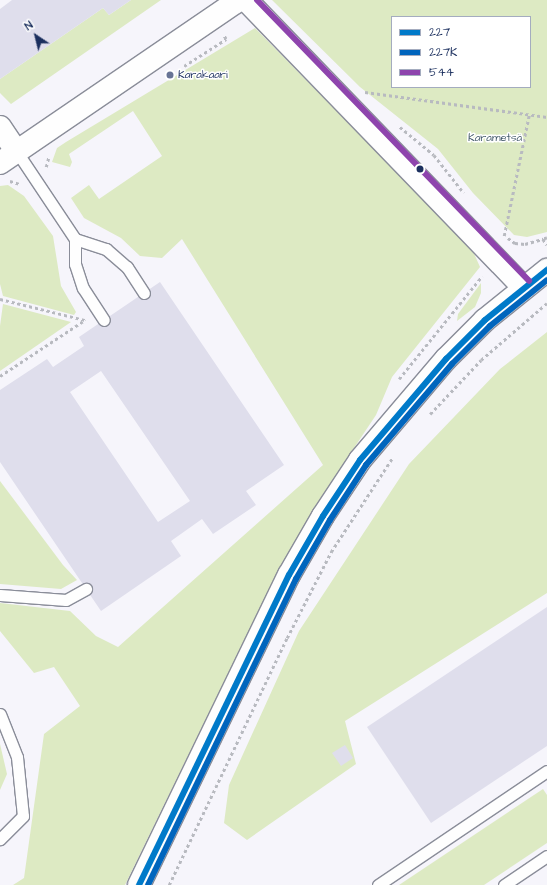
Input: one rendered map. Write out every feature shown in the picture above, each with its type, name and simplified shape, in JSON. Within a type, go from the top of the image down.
[{"type":"street","points":[[0,127],[8,157],[239,0]]},
{"type":"street","points":[[246,0],[523,287]]},
{"type":"street","points":[[139,885],[289,574],[323,516],[360,460],[398,413],[446,359],[523,287],[547,270]]},
{"type":"lane","points":[[8,157],[75,239],[106,249],[127,267],[144,293]]},
{"type":"lane","points":[[75,239],[75,264],[83,288],[104,320]]},
{"type":"lane","points":[[0,595],[66,600],[86,589]]},
{"type":"lane","points":[[0,714],[17,757],[22,816],[0,839]]},
{"type":"lane","points":[[378,885],[546,774]]},
{"type":"lane","points":[[504,885],[547,856]]},
{"type":"path","points":[[362,95],[358,91],[547,118]]},
{"type":"path","points":[[504,236],[529,115]]},
{"type":"path","points":[[397,124],[434,155],[466,195]]},
{"type":"path","points":[[19,185],[24,189]]},
{"type":"path","points":[[500,232],[515,243],[525,244],[547,238]]},
{"type":"path","points":[[543,240],[547,245]]},
{"type":"path","points":[[394,386],[470,288],[515,243]]},
{"type":"path","points":[[0,300],[85,320]]},
{"type":"path","points":[[427,416],[481,360],[547,303]]},
{"type":"path","points":[[82,314],[85,320]]},
{"type":"path","points":[[0,376],[85,320]]},
{"type":"path","points":[[170,885],[287,638],[331,552],[397,452]]},
{"type":"green space","points":[[131,0],[161,0],[11,104],[0,93],[0,79],[103,8],[109,15]]},
{"type":"green space","name":"Karametsä","points":[[272,0],[547,0],[547,232],[527,237],[514,235],[473,193],[438,149],[360,87]]},
{"type":"green space","points":[[255,28],[472,249],[480,267],[392,377],[376,415],[314,508],[274,579],[125,885],[13,885],[24,878],[44,734],[80,706],[54,667],[34,673],[0,631],[0,603],[70,611],[96,636],[118,647],[323,465],[182,239],[162,258],[140,256],[121,238],[84,218],[71,198],[89,185],[99,199],[162,156],[133,111],[69,154],[72,162],[70,167],[52,162],[57,148],[66,142]]},
{"type":"green space","points":[[8,185],[24,196],[53,236],[61,286],[76,312],[74,315],[3,296],[0,284],[0,186]]},
{"type":"green space","points":[[481,283],[481,293],[475,307],[457,321],[458,314]]},
{"type":"green space","points":[[3,304],[71,322],[0,371],[0,326]]},
{"type":"green space","points":[[547,332],[547,593],[345,721],[356,764],[247,840],[224,823],[229,785],[299,631],[409,464],[500,369]]},
{"type":"green space","points":[[0,481],[63,565],[77,580],[61,589],[0,584]]},
{"type":"green space","points":[[0,744],[7,774],[0,790]]},
{"type":"green space","points":[[543,789],[547,795],[547,843],[484,885],[399,885]]},
{"type":"building","points":[[12,0],[131,0],[109,15],[103,8],[0,79],[0,9]]},
{"type":"building","points":[[160,282],[284,465],[246,491],[256,505],[213,534],[202,519],[171,541],[181,556],[101,611],[0,462],[0,390],[47,359],[53,367],[84,346],[79,337]],"holes":[[[101,371],[190,501],[158,522],[70,392]]]},
{"type":"building","points":[[547,607],[547,746],[431,823],[367,727]]},
{"type":"building","points":[[345,745],[353,758],[341,766],[332,753]]},
{"type":"transit line","name":"544","points":[[257,0],[529,281]]},
{"type":"transit line","name":"227","points":[[139,885],[289,575],[323,516],[360,460],[446,359],[485,320],[547,270]]},
{"type":"transit line","name":"227K","points":[[148,885],[296,579],[330,520],[366,465],[452,364],[490,326],[547,280]]},
{"type":"place","name":"Karakaari","points":[[170,75]]}]
